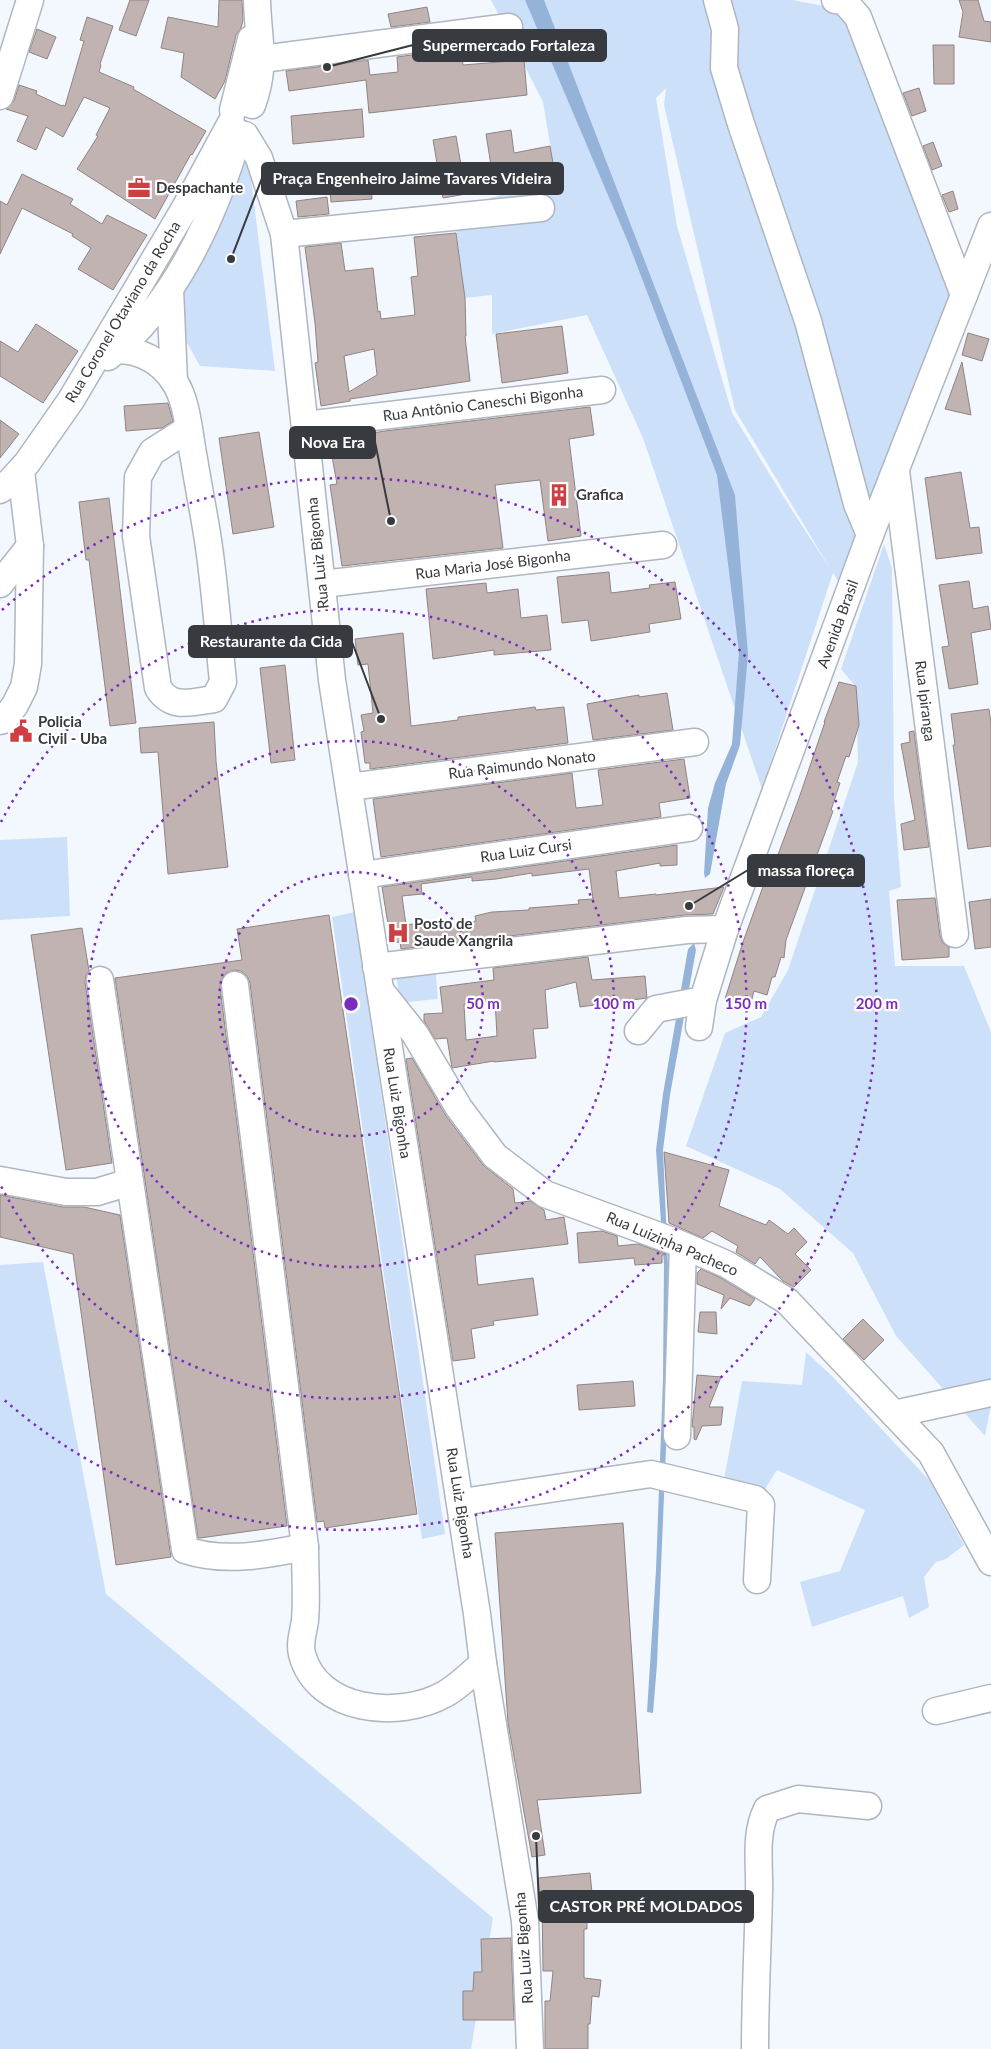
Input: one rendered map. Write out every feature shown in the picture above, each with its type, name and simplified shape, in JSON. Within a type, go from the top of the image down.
[{"type":"street","points":[[0,96],[30,0]]},
{"type":"street","points":[[717,0],[725,29],[724,68],[744,133],[808,321],[857,504],[870,536]]},
{"type":"street","points":[[839,1],[858,17],[964,295]]},
{"type":"street","points":[[86,374],[117,350],[148,318],[170,290],[214,209],[243,122],[259,86],[262,59],[257,6]]},
{"type":"street","points":[[243,122],[257,6]]},
{"type":"street","points":[[262,59],[508,27]]},
{"type":"street","name":"Rua Luiz Bigonha","points":[[243,122],[259,158],[284,234],[332,680],[459,1495],[483,1663],[525,1921],[530,2049]]},
{"type":"street","name":"Rua Coronel Otaviano da Rocha","points":[[0,490],[21,471],[71,400],[185,208],[243,122]]},
{"type":"street","points":[[284,234],[541,208]]},
{"type":"street","name":"Avenida Brasil","points":[[699,1027],[690,1002],[725,929],[870,536],[991,226]]},
{"type":"street","points":[[170,290],[174,381],[184,407],[188,429],[207,534],[223,682],[214,699],[178,704],[164,698],[158,688],[136,536],[137,497],[138,477],[152,452],[188,429]]},
{"type":"street","points":[[117,350],[131,350],[143,354],[155,361],[174,381]]},
{"type":"street","name":"Rua Antônio Caneschi Bigonha","points":[[305,425],[602,390]]},
{"type":"street","name":"Rua Ipiranga","points":[[896,469],[955,934]]},
{"type":"street","points":[[0,721],[4,720],[16,705],[24,688],[28,664],[30,546],[21,471]]},
{"type":"street","name":"Rua Maria José Bigonha","points":[[322,584],[664,545]]},
{"type":"street","points":[[0,584],[30,546]]},
{"type":"street","name":"Rua Raimundo Nonato","points":[[349,787],[695,742]]},
{"type":"street","name":"Rua Luiz Cursi","points":[[362,874],[689,828]]},
{"type":"street","points":[[378,978],[687,930],[725,929]]},
{"type":"street","name":"Rua Luizinha Pacheco","points":[[378,978],[415,1034],[459,1108],[495,1156],[545,1194],[726,1264],[787,1300],[931,1453],[991,1562]]},
{"type":"street","points":[[100,980],[185,1550],[214,1557],[269,1554],[305,1547]]},
{"type":"street","points":[[235,985],[305,1547],[306,1619],[301,1652],[313,1677],[333,1693],[347,1702],[376,1709],[401,1709],[445,1694],[483,1663]]},
{"type":"street","points":[[638,1030],[656,1009],[690,1002]]},
{"type":"street","points":[[0,1180],[66,1192],[97,1192],[130,1182]]},
{"type":"street","points":[[677,1436],[683,1246]]},
{"type":"street","points":[[894,1414],[991,1393]]},
{"type":"street","points":[[459,1495],[462,1502],[651,1474],[755,1499],[761,1505],[757,1580]]},
{"type":"street","points":[[936,1712],[991,1698]]},
{"type":"street","points":[[755,2049],[759,1889],[758,1839],[761,1820],[767,1809],[798,1800],[868,1806]]},
{"type":"shaded area","points":[[491,0],[793,0],[854,12],[959,292],[842,587],[833,573],[762,789],[643,438],[587,315],[492,334],[492,295],[465,298],[456,227],[490,223],[490,198],[556,180],[543,102]],"holes":[[[666,88],[664,105],[735,410],[831,570],[732,413],[677,226],[656,98]]]},
{"type":"shaded area","points":[[525,0],[544,0],[735,495],[748,654],[740,745],[726,784],[710,874],[705,878],[708,808],[715,783],[732,744],[739,652],[717,475],[628,242]]},
{"type":"shaded area","points":[[248,155],[275,371],[200,366],[186,341],[175,305],[227,212]]},
{"type":"shaded area","points":[[884,544],[892,568],[894,800],[901,887],[889,891],[895,966],[964,966],[991,1032],[991,1405],[985,1436],[896,1336],[853,1253],[780,1189],[686,1146],[725,1033],[761,1017],[788,970],[858,762],[856,687],[841,669]]},
{"type":"shaded area","points":[[67,837],[70,916],[0,920],[0,840]]},
{"type":"shaded area","points":[[355,912],[445,1534],[422,1539],[332,917]]},
{"type":"shaded area","points":[[694,943],[696,950],[670,1095],[663,1150],[668,1265],[666,1448],[657,1664],[653,1713],[647,1712],[656,1570],[663,1379],[664,1265],[656,1150],[663,1094],[688,949]]},
{"type":"shaded area","points":[[435,964],[438,999],[408,1002],[398,990],[396,968]]},
{"type":"shaded area","points":[[43,1262],[106,1594],[493,1918],[471,2049],[0,2049],[0,1265]]},
{"type":"shaded area","points":[[806,1352],[833,1377],[930,1481],[964,1545],[946,1559],[936,1562],[924,1577],[929,1607],[909,1618],[903,1596],[812,1627],[800,1582],[840,1571],[865,1510],[777,1470],[765,1489],[724,1480],[742,1381],[802,1385]]},
{"type":"building","points":[[130,0],[149,0],[136,36],[119,30]]},
{"type":"building","points":[[219,0],[242,0],[243,20],[241,28],[236,35],[225,81],[215,99],[181,77],[184,53],[161,48],[168,17],[218,27]]},
{"type":"building","points":[[959,0],[978,0],[984,21],[991,22],[991,42],[959,37],[963,12]]},
{"type":"building","points":[[427,7],[430,22],[391,27],[388,14]]},
{"type":"building","points":[[87,17],[113,26],[99,72],[134,87],[133,89],[206,131],[155,219],[77,169],[98,136],[96,135],[110,108],[84,97],[63,137],[46,127],[36,150],[17,141],[28,116],[6,109],[14,101],[19,85],[37,91],[36,94],[65,106],[84,41],[80,40]]},
{"type":"building","points":[[37,29],[56,37],[47,59],[29,52]]},
{"type":"building","points":[[933,45],[954,45],[954,84],[934,84]]},
{"type":"building","points":[[461,48],[463,65],[524,60],[527,95],[369,113],[366,80],[289,91],[286,71],[368,60],[370,75],[398,72],[397,57]]},
{"type":"building","points":[[919,88],[926,111],[912,116],[903,93]]},
{"type":"building","points":[[362,109],[364,137],[293,144],[291,116]]},
{"type":"building","points":[[511,130],[514,153],[550,146],[556,180],[495,191],[486,134]]},
{"type":"building","points":[[456,136],[466,194],[443,198],[433,140]]},
{"type":"building","points":[[933,142],[942,166],[932,170],[923,146]]},
{"type":"building","points":[[370,172],[372,199],[331,202],[329,176]]},
{"type":"building","points":[[22,174],[73,199],[70,204],[102,224],[107,215],[147,235],[113,290],[78,269],[91,248],[72,236],[73,234],[22,208],[0,254],[0,201],[7,205]]},
{"type":"building","points":[[953,191],[958,209],[949,212],[942,195]]},
{"type":"building","points":[[327,197],[329,214],[298,217],[296,201]]},
{"type":"building","points":[[456,233],[465,298],[465,336],[470,381],[350,399],[350,401],[321,406],[315,363],[318,362],[315,323],[305,247],[341,243],[345,271],[373,268],[378,312],[380,311],[381,319],[415,315],[411,277],[418,276],[414,237]],"holes":[[[374,349],[377,375],[349,392],[344,356]]]},
{"type":"building","points":[[36,324],[78,351],[43,403],[0,376],[0,341],[18,352]]},
{"type":"building","points":[[562,326],[568,373],[502,383],[496,334]]},
{"type":"building","points":[[968,333],[989,339],[982,361],[962,355]]},
{"type":"building","points":[[962,362],[971,415],[945,409]]},
{"type":"building","points":[[168,403],[173,421],[162,428],[126,431],[124,406]]},
{"type":"building","points":[[590,407],[594,435],[569,439],[581,536],[548,541],[540,480],[495,485],[503,548],[342,566],[330,485],[337,484],[329,440],[385,431]]},
{"type":"building","points":[[0,420],[19,434],[0,458]]},
{"type":"building","points":[[259,432],[274,527],[233,534],[219,438]]},
{"type":"building","points":[[961,472],[970,528],[979,527],[982,553],[936,559],[925,478]]},
{"type":"building","points":[[109,498],[136,723],[110,726],[89,560],[86,560],[79,502]]},
{"type":"building","points":[[609,572],[611,593],[650,588],[649,585],[675,582],[681,619],[649,624],[650,632],[591,641],[588,620],[562,623],[557,577]]},
{"type":"building","points":[[969,581],[973,609],[988,606],[991,629],[971,633],[978,684],[949,689],[942,647],[949,646],[939,585]]},
{"type":"building","points":[[486,583],[487,593],[518,589],[521,618],[547,615],[551,650],[494,655],[494,650],[433,659],[426,589]]},
{"type":"building","points":[[403,633],[411,726],[458,720],[458,717],[535,707],[536,710],[564,707],[568,743],[370,769],[370,763],[365,763],[361,732],[364,731],[361,715],[373,713],[368,664],[358,665],[355,639]]},
{"type":"building","points":[[285,665],[295,760],[271,763],[260,668]]},
{"type":"building","points":[[839,682],[856,686],[859,725],[849,757],[846,756],[837,782],[840,783],[831,810],[833,811],[786,940],[784,958],[781,957],[775,977],[772,977],[767,995],[754,991],[750,1006],[725,999],[743,942],[769,870],[772,871],[799,798]]},
{"type":"building","points":[[667,693],[673,730],[593,740],[587,704],[639,695],[639,697]]},
{"type":"building","points":[[989,709],[991,723],[991,846],[968,849],[953,745],[955,745],[951,714]]},
{"type":"building","points":[[214,722],[216,761],[228,867],[168,874],[158,752],[141,753],[139,728]]},
{"type":"building","points":[[914,731],[929,847],[904,850],[901,824],[915,820],[901,744],[910,742],[909,732]]},
{"type":"building","points":[[684,759],[690,798],[659,803],[661,817],[381,857],[373,799],[572,773],[576,808],[603,805],[598,770]]},
{"type":"building","points":[[677,845],[677,865],[660,866],[660,863],[616,871],[619,898],[724,887],[713,914],[685,915],[401,949],[400,942],[391,943],[382,887]],"holes":[[[589,869],[593,899],[578,900],[579,904],[492,912],[475,916],[476,921],[433,928],[432,921],[406,925],[402,896],[422,894],[421,884],[472,877],[472,881],[532,873],[532,876]]]},
{"type":"building","points":[[935,898],[940,936],[943,943],[949,947],[949,957],[902,960],[897,900]]},
{"type":"building","points":[[991,899],[991,947],[975,949],[969,902]]},
{"type":"building","points":[[329,915],[417,1514],[325,1528],[324,1521],[317,1522],[250,983],[247,976],[241,971],[234,970],[226,973],[221,980],[220,987],[287,1526],[198,1538],[115,978],[242,960],[237,929]]},
{"type":"building","points":[[82,928],[89,971],[85,982],[112,1163],[66,1170],[31,935]]},
{"type":"building","points":[[588,957],[592,980],[645,976],[647,998],[580,1007],[576,982],[545,990],[548,1028],[533,1029],[536,1058],[494,1061],[452,1068],[447,1038],[435,1039],[424,1021],[424,1014],[443,1013],[440,987],[494,980],[493,968]],"holes":[[[495,1000],[497,1036],[466,1040],[464,1004]]]},
{"type":"building","points":[[412,1058],[446,1116],[483,1165],[513,1189],[515,1203],[530,1201],[544,1210],[546,1220],[564,1217],[568,1244],[475,1255],[478,1285],[533,1278],[538,1315],[493,1321],[494,1325],[471,1329],[475,1358],[453,1361],[406,1059]]},
{"type":"building","points":[[664,1152],[729,1170],[719,1206],[766,1225],[769,1220],[788,1234],[794,1228],[807,1242],[795,1254],[811,1270],[794,1287],[783,1281],[760,1257],[755,1264],[736,1252],[738,1246],[712,1231],[703,1238],[669,1223]]},
{"type":"building","points":[[0,1195],[63,1207],[84,1207],[120,1215],[171,1557],[116,1565],[73,1254],[0,1237]]},
{"type":"building","points":[[602,1231],[617,1236],[618,1246],[638,1244],[666,1254],[662,1255],[662,1263],[635,1265],[634,1258],[579,1263],[577,1233]]},
{"type":"building","points":[[701,1269],[719,1277],[755,1299],[750,1306],[730,1298],[721,1309],[724,1295],[697,1284],[697,1273]]},
{"type":"building","points":[[700,1312],[716,1312],[717,1334],[698,1332]]},
{"type":"building","points":[[863,1319],[884,1340],[864,1360],[843,1339]]},
{"type":"building","points":[[697,1375],[721,1377],[709,1407],[723,1407],[721,1425],[702,1426],[696,1440],[694,1439],[694,1427],[692,1427]]},
{"type":"building","points":[[633,1381],[635,1406],[579,1410],[577,1385]]},
{"type":"building","points":[[623,1523],[641,1793],[537,1800],[545,1855],[532,1857],[508,1723],[495,1533]]},
{"type":"building","points":[[590,1873],[592,1893],[587,1894],[587,1929],[584,1929],[584,1978],[601,1980],[599,1997],[592,1996],[590,2024],[588,2024],[588,2049],[545,2049],[545,2001],[550,2001],[553,1971],[543,1971],[542,1898],[540,1898],[538,1878]]},
{"type":"building","points":[[511,1938],[514,2020],[463,2020],[463,1991],[473,1991],[474,1972],[482,1972],[481,1939]]},
{"type":"place","name":"Supermercado Fortaleza","points":[[327,67]]},
{"type":"place","name":"Despachante","points":[[139,188]]},
{"type":"place","name":"Praça Engenheiro Jaime Tavares Videira","points":[[231,259]]},
{"type":"place","name":"Grafica","points":[[559,495]]},
{"type":"place","name":"Nova Era","points":[[391,521]]},
{"type":"place","name":"Restaurante da Cida","points":[[381,719]]},
{"type":"place","name":"Policia Civil - Uba","points":[[21,731]]},
{"type":"place","name":"massa floreça","points":[[689,906]]},
{"type":"place","name":"Posto de Saude Xangrila","points":[[398,933]]},
{"type":"place","name":"CASTOR PRÉ MOLDADOS","points":[[536,1836]]}]
